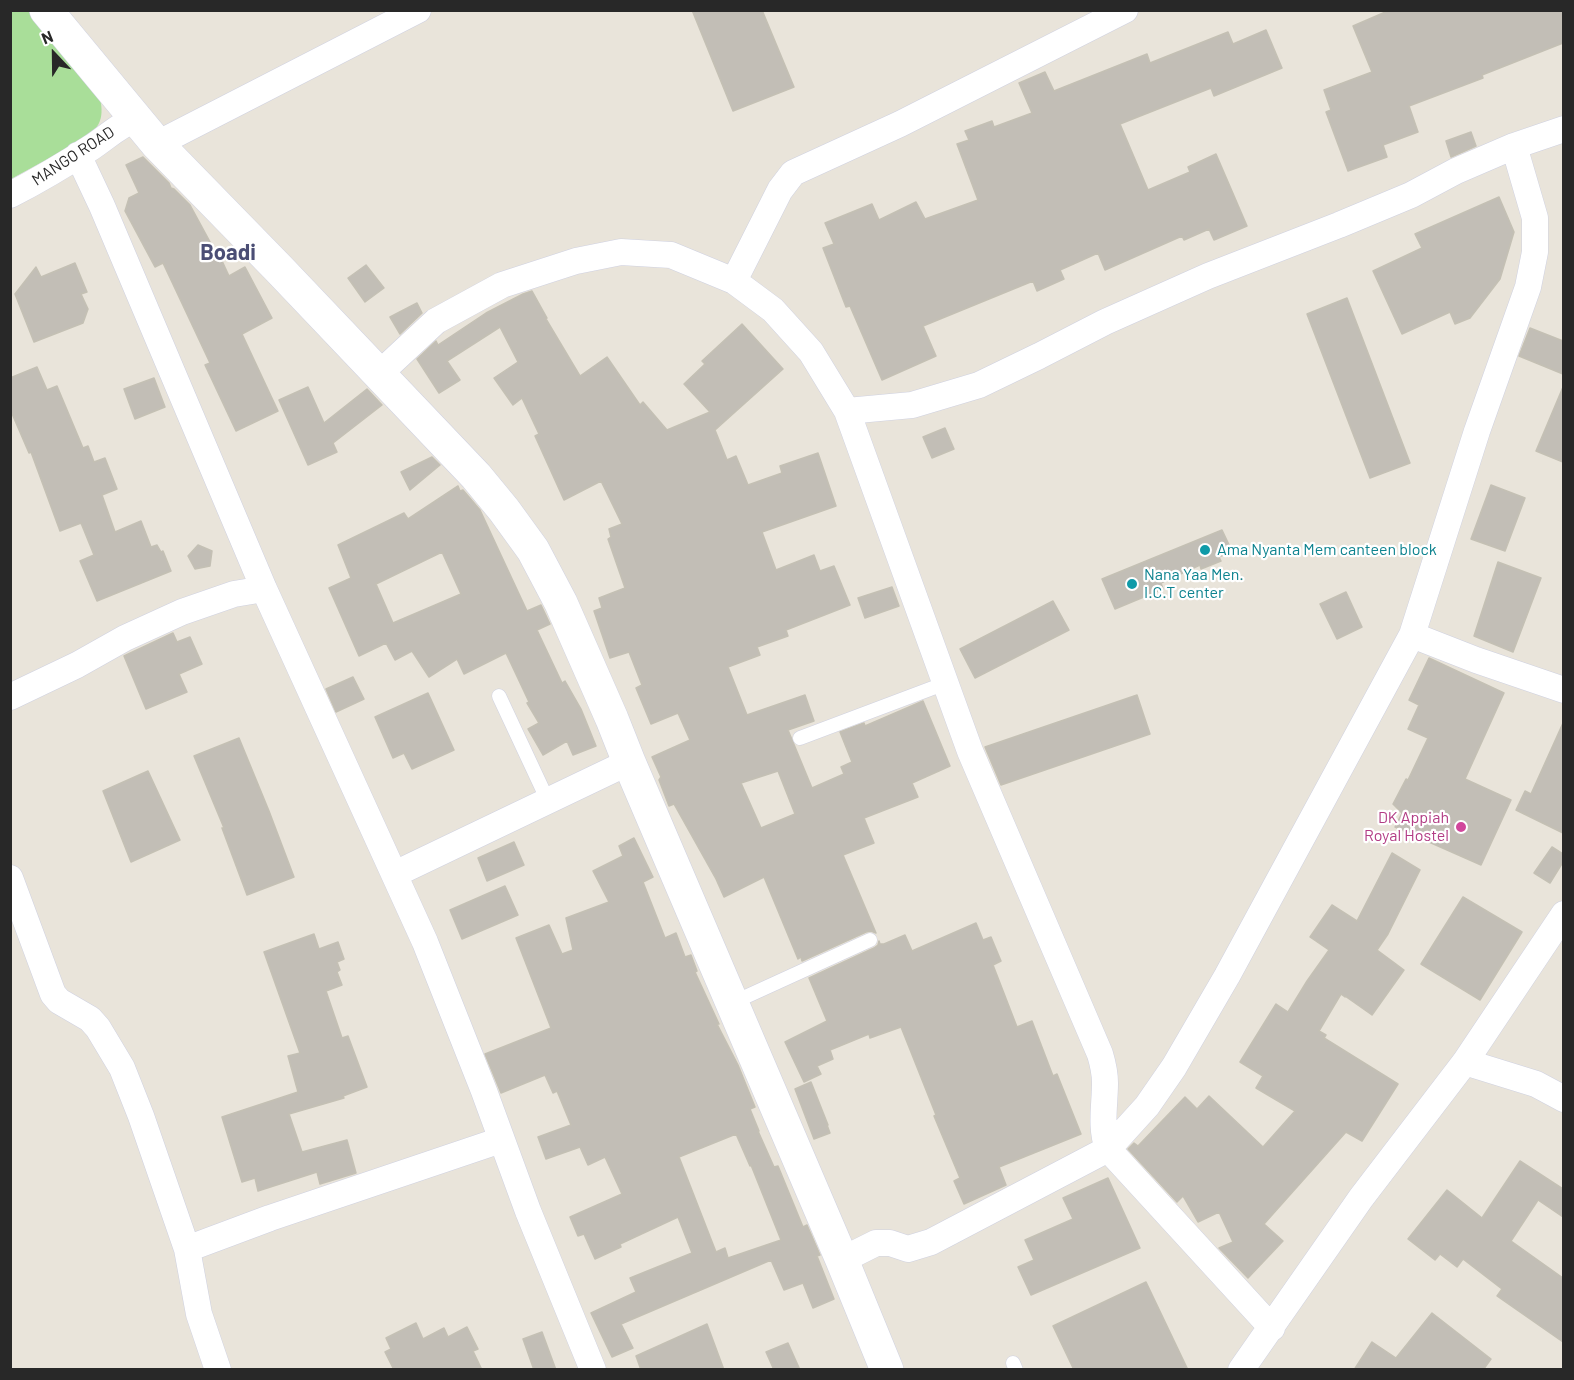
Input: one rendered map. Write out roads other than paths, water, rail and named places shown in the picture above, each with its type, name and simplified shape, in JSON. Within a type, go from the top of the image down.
[{"type":"street","points":[[46,10],[157,144],[476,476],[533,550],[561,603],[612,719],[887,1370]]},
{"type":"street","points":[[157,144],[418,10]]},
{"type":"street","points":[[734,281],[780,190],[794,173],[900,124],[1125,10]]},
{"type":"street","name":"MANGO ROAD","points":[[10,195],[40,180],[123,124],[135,119]]},
{"type":"street","points":[[847,411],[912,405],[979,385],[1105,322],[1209,276],[1411,195],[1456,171],[1514,146],[1563,129]]},
{"type":"street","points":[[842,1260],[876,1243],[890,1243],[908,1249],[931,1242],[1108,1149],[1147,1106],[1174,1067],[1233,966],[1412,635],[1477,430],[1528,287],[1533,264],[1535,218],[1514,146]]},
{"type":"street","points":[[78,155],[264,589],[425,942],[484,1091],[528,1211],[593,1370]]},
{"type":"street","points":[[379,374],[436,321],[502,285],[576,261],[621,252],[671,255],[734,281],[772,310],[811,352],[847,411],[970,751],[1100,1054],[1105,1082],[1103,1129],[1108,1149],[1272,1328]]},
{"type":"street","points":[[10,698],[125,638],[182,612],[234,594],[264,589]]},
{"type":"street","points":[[1412,635],[1563,690]]},
{"type":"street","points":[[395,874],[629,762]]},
{"type":"street","points":[[10,878],[53,994],[59,1001],[90,1019],[122,1068],[187,1249],[199,1314],[218,1370]]},
{"type":"street","points":[[1241,1370],[1361,1198],[1465,1062],[1563,914]]},
{"type":"street","points":[[1465,1062],[1536,1084],[1563,1099]]},
{"type":"street","points":[[187,1249],[270,1218],[501,1140]]},
{"type":"lane","points":[[800,738],[946,683]]},
{"type":"lane","points":[[498,696],[548,801]]},
{"type":"lane","points":[[732,1003],[870,940]]},
{"type":"place","name":"Ama Nyanta Mem canteen block","points":[[1205,550]]},
{"type":"place","name":"Nana Yaa Men. I.C.T center","points":[[1132,584]]},
{"type":"place","name":"DK Appiah Royal Hostel","points":[[1461,827]]},
{"type":"district","name":"Boadi","points":[[228,253]]}]
